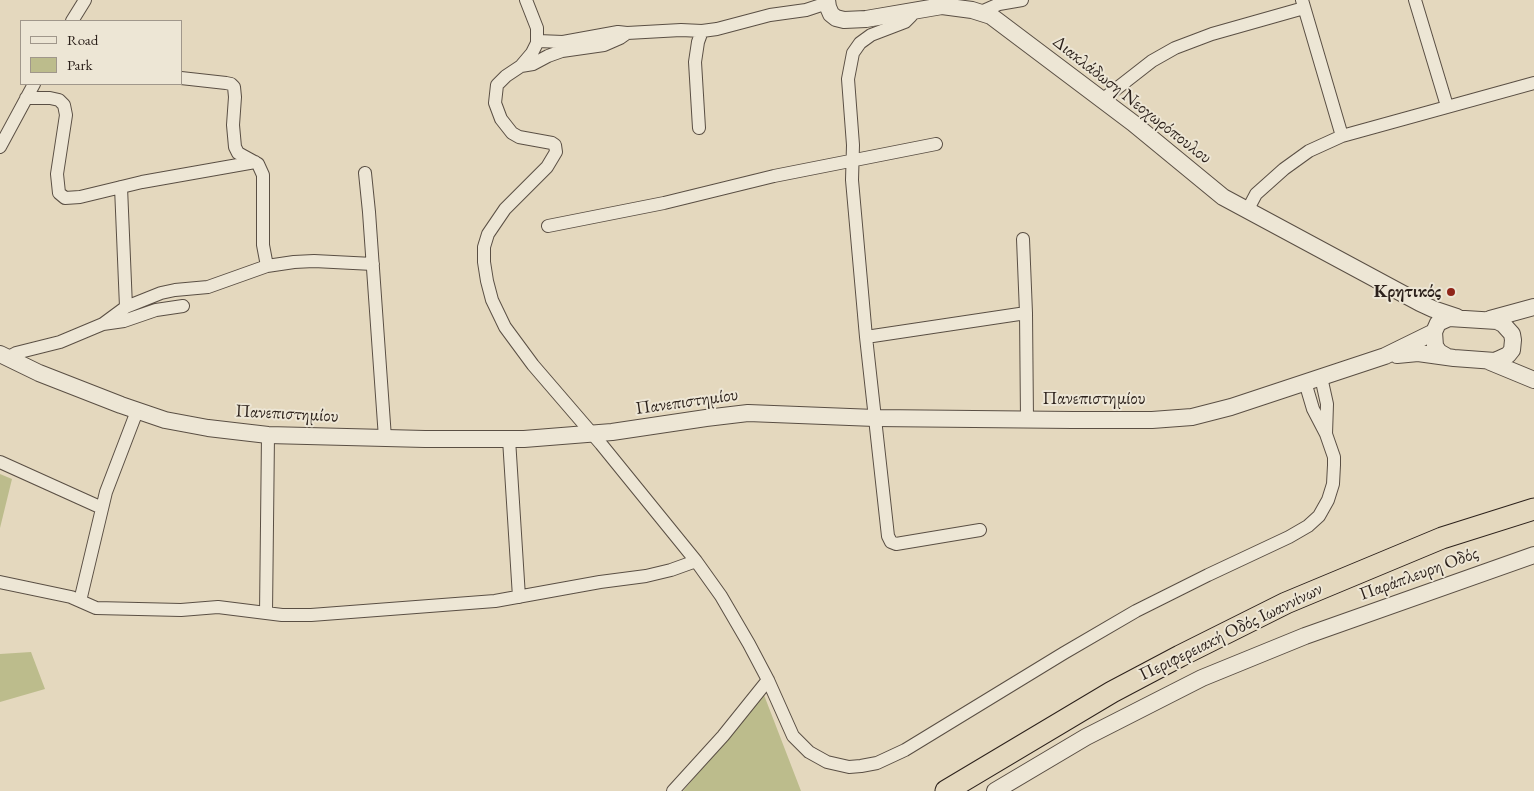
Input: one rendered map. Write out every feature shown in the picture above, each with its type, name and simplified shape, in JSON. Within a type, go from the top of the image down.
[{"type":"highway","name":"Περιφερειακή Οδός Ιωαννίνων","points":[[946,791],[1112,692],[1286,603],[1442,538],[1534,510]]},
{"type":"street","points":[[73,20],[86,0]]},
{"type":"street","points":[[526,0],[537,28],[538,41],[532,53],[521,66],[497,85],[495,98],[499,114],[507,128],[514,134],[552,143],[555,146],[556,152],[550,163],[504,209],[491,228],[485,242],[484,252],[487,282],[492,300],[505,327],[533,365],[593,434],[696,561],[721,596],[768,680],[793,736],[818,758],[849,767],[877,763],[890,758],[930,736],[1136,611],[1289,538],[1308,526],[1324,509],[1333,484],[1334,456],[1326,434],[1327,404],[1313,380]]},
{"type":"street","points":[[981,12],[999,4],[1022,0]]},
{"type":"street","points":[[1415,0],[1447,106]]},
{"type":"street","points":[[538,41],[558,42],[618,32],[702,31],[730,26],[770,15],[806,10],[827,2]]},
{"type":"street","name":"Διακλάδωση Νεοχωρόπουλου","points":[[827,2],[833,16],[844,20],[866,19],[942,6],[965,8],[981,12],[1000,22],[1133,122],[1212,188],[1248,211],[1433,310],[1457,317],[1490,320]]},
{"type":"street","points":[[1102,100],[1152,62],[1176,48],[1303,4],[1342,136]]},
{"type":"street","points":[[913,10],[910,18],[905,22],[865,39],[856,48],[853,53],[848,79],[853,137],[852,180],[866,337],[888,536],[891,542],[896,544],[980,530]]},
{"type":"street","points":[[699,128],[695,62],[702,31]]},
{"type":"street","points":[[521,66],[534,64],[562,51],[604,45],[628,33]]},
{"type":"street","points":[[182,78],[226,82],[232,85],[235,93],[234,147],[238,153],[255,162],[261,168],[264,179],[263,245],[267,266]]},
{"type":"street","points":[[1248,211],[1256,194],[1284,169],[1309,151],[1342,136],[1534,83]]},
{"type":"street","points":[[0,147],[33,85]]},
{"type":"street","points":[[26,98],[54,98],[61,102],[65,109],[65,128],[57,174],[59,193],[62,196],[71,198],[159,178],[255,162]]},
{"type":"street","points":[[548,226],[664,203],[774,176],[936,144]]},
{"type":"street","points":[[365,173],[385,438]]},
{"type":"street","points":[[121,187],[126,307]]},
{"type":"street","points":[[1023,239],[1027,419]]},
{"type":"street","points":[[103,324],[126,307],[169,290],[208,287],[267,266],[304,262],[373,264]]},
{"type":"street","name":"Διακλάδωση Νεοχωρόπουλου","points":[[1409,297],[1426,314],[1434,330],[1435,346],[1439,352],[1446,356]]},
{"type":"street","points":[[4,356],[53,345],[103,324],[156,310],[183,306]]},
{"type":"street","points":[[1490,320],[1534,309]]},
{"type":"street","points":[[1488,362],[1501,360],[1508,355],[1521,325],[1534,309]]},
{"type":"street","points":[[866,337],[1026,313]]},
{"type":"street","name":"Πανεπιστημίου","points":[[4,356],[57,381],[137,411],[165,420],[190,425],[268,435],[509,439],[593,434],[748,413],[875,418],[1134,420],[1192,417],[1231,407],[1385,356],[1434,330],[1443,320],[1457,317]]},
{"type":"street","points":[[1490,320],[1503,324],[1512,334],[1513,342],[1522,364],[1534,379]]},
{"type":"street","name":"Πανεπιστημίου","points":[[1385,356],[1418,353],[1488,362]]},
{"type":"street","points":[[1488,362],[1534,379]]},
{"type":"street","points":[[80,601],[102,508],[137,411]]},
{"type":"street","points":[[266,613],[268,435]]},
{"type":"street","points":[[509,439],[518,597]]},
{"type":"street","points":[[0,462],[102,508]]},
{"type":"street","name":"Παράπλευρη Οδός","points":[[995,791],[1086,737],[1209,675],[1312,634],[1534,555]]},
{"type":"street","points":[[0,582],[62,595],[92,607],[105,609],[181,610],[218,607],[293,615],[335,614],[495,601],[600,582],[646,576],[696,561]]},
{"type":"street","points":[[673,791],[723,736],[768,680]]},
{"type":"green space","points":[[0,474],[12,479],[0,528]]},
{"type":"green space","points":[[31,652],[45,689],[0,702],[0,654]]},
{"type":"green space","points":[[764,695],[801,791],[683,791]]},
{"type":"place","name":"Κρητικός","points":[[1451,292]]}]
